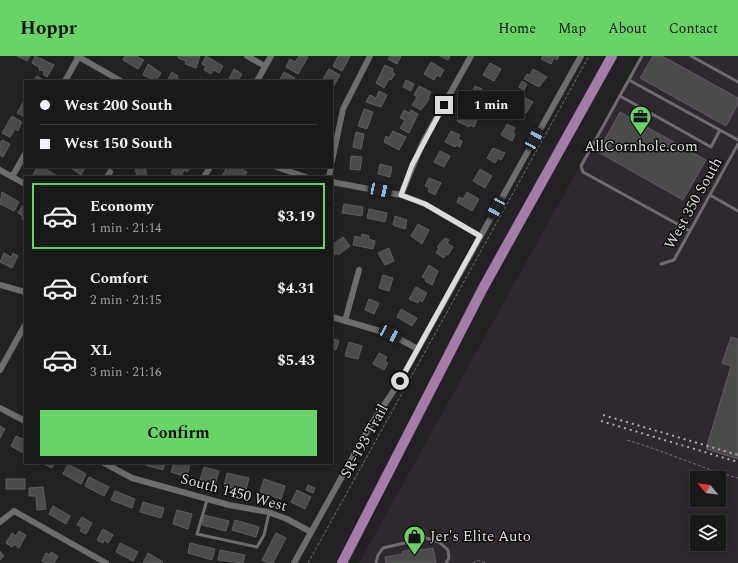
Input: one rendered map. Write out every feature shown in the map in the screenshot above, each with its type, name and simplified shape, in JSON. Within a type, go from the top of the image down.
[{"type":"main road","points":[[342,563],[483,288],[612,56]]},
{"type":"street","points":[[66,80],[78,56],[119,80]]},
{"type":"street","points":[[247,56],[266,66]]},
{"type":"street","points":[[258,80],[271,56]]},
{"type":"street","points":[[333,156],[343,109],[370,56]]},
{"type":"street","points":[[401,195],[423,142],[471,56]]},
{"type":"street","points":[[294,563],[369,428],[400,381],[581,56]]},
{"type":"street","points":[[12,177],[24,156]]},
{"type":"street","points":[[279,168],[303,176]]},
{"type":"street","points":[[0,170],[24,183]]},
{"type":"street","points":[[333,182],[401,195],[425,204],[480,236]]},
{"type":"street","points":[[345,321],[359,270]]},
{"type":"street","points":[[0,285],[24,292]]},
{"type":"street","points":[[333,317],[390,334],[418,349]]},
{"type":"street","points":[[0,370],[24,327]]},
{"type":"street","points":[[0,408],[24,420]]},
{"type":"street","name":"South 1450 West","points":[[106,464],[132,478],[207,499],[269,513],[287,519],[311,532]]},
{"type":"street","points":[[0,522],[14,511],[106,563]]},
{"type":"lane","points":[[642,56],[581,166],[583,172],[690,232]]},
{"type":"lane","points":[[691,56],[738,82]]},
{"type":"lane","points":[[629,80],[738,140]]},
{"type":"lane","points":[[620,96],[711,147],[720,130]]},
{"type":"lane","name":"West 350 South","points":[[661,264],[674,260],[738,144]]},
{"type":"lane","points":[[710,196],[738,211]]},
{"type":"lane","points":[[207,499],[197,534],[257,547],[264,534],[269,513]]},
{"type":"lane","points":[[376,563],[378,555],[383,548],[426,538],[439,542],[448,550],[449,558],[446,563]]},
{"type":"path","name":"SR-193 Trail","points":[[308,563],[589,56]]},
{"type":"path","points":[[627,440],[681,458],[706,470],[738,478]]},
{"type":"path","points":[[474,563],[476,560],[487,563]]},
{"type":"shaded area","points":[[641,56],[738,56],[738,563],[359,563]]},
{"type":"building","points":[[17,56],[30,56],[27,61]]},
{"type":"building","points":[[35,56],[54,65],[47,77],[43,74],[45,71],[39,70],[40,68],[32,63]]},
{"type":"building","points":[[125,56],[136,56],[144,60],[138,69],[123,60]]},
{"type":"building","points":[[178,56],[200,56],[196,68],[185,64],[186,61],[178,58]]},
{"type":"building","points":[[206,56],[223,66],[219,73],[214,70],[211,74],[204,70],[206,66],[202,64]]},
{"type":"building","points":[[299,56],[308,57],[298,74],[286,67],[290,59],[295,62]]},
{"type":"building","points":[[338,56],[350,56],[342,71],[333,66]]},
{"type":"building","points":[[390,56],[401,56],[397,64],[388,59]]},
{"type":"building","points":[[440,56],[450,56],[448,60]]},
{"type":"building","points":[[543,56],[559,56],[557,60],[554,58],[551,64],[541,59]]},
{"type":"building","points":[[653,56],[662,56],[738,98],[738,104],[726,126],[640,78]]},
{"type":"building","points":[[431,62],[444,70],[440,77],[437,75],[434,80],[424,74]]},
{"type":"building","points":[[490,63],[501,69],[494,81],[483,75]]},
{"type":"building","points":[[148,64],[161,73],[157,80],[143,75]]},
{"type":"building","points":[[385,65],[393,69],[392,72],[395,74],[391,80],[389,79],[384,88],[376,83]]},
{"type":"building","points":[[234,69],[242,74],[239,80],[228,80]]},
{"type":"building","points":[[329,69],[340,75],[333,87],[333,80],[323,80]]},
{"type":"building","points":[[533,69],[547,77],[539,87],[524,79],[527,74],[530,75]]},
{"type":"building","points":[[172,72],[178,76],[177,78],[180,80],[168,80]]},
{"type":"building","points":[[284,72],[295,78],[294,80],[280,80]]},
{"type":"building","points":[[37,76],[43,80],[35,80]]},
{"type":"building","points":[[406,80],[414,84],[411,91],[403,87]]},
{"type":"building","points":[[522,81],[527,84],[524,90],[519,87]]},
{"type":"building","points":[[419,86],[431,92],[428,98],[429,99],[421,110],[412,105],[417,97],[414,95]]},
{"type":"building","points":[[475,86],[482,89],[476,104],[468,99]]},
{"type":"building","points":[[379,91],[387,95],[381,107],[366,102],[370,95],[376,98]]},
{"type":"building","points":[[522,96],[533,102],[526,113],[516,108]]},
{"type":"building","points":[[24,101],[24,116],[17,113]]},
{"type":"building","points":[[364,109],[373,112],[367,129],[358,126]]},
{"type":"building","points":[[404,110],[409,113],[411,110],[418,114],[409,133],[400,128],[405,120],[400,118]]},
{"type":"building","points":[[463,110],[478,118],[474,127],[470,125],[469,127],[457,121]]},
{"type":"building","points":[[620,112],[706,160],[683,200],[598,152]]},
{"type":"building","points":[[12,116],[22,122],[18,131],[15,129],[10,137],[2,133]]},
{"type":"building","points":[[507,124],[515,128],[513,132],[515,134],[512,141],[501,135]]},
{"type":"building","points":[[393,131],[406,137],[399,150],[384,142],[386,136],[389,138]]},
{"type":"building","points":[[451,131],[460,135],[458,139],[462,141],[460,147],[456,145],[455,147],[445,142]]},
{"type":"building","points":[[356,132],[364,134],[361,149],[353,147]]},
{"type":"building","points":[[2,140],[10,144],[3,157],[0,155],[0,144]]},
{"type":"building","points":[[493,148],[505,153],[501,160],[498,158],[495,163],[487,158]]},
{"type":"building","points":[[440,151],[450,156],[444,167],[434,162]]},
{"type":"building","points":[[351,156],[362,157],[360,170],[350,169]]},
{"type":"building","points":[[380,164],[392,167],[390,177],[378,174]]},
{"type":"building","points":[[36,168],[44,168],[57,176],[35,176],[33,175]]},
{"type":"building","points":[[71,168],[84,168],[81,175]]},
{"type":"building","points":[[135,168],[145,168],[147,176],[137,176]]},
{"type":"building","points":[[174,168],[189,168],[187,172],[184,170],[181,176],[171,173]]},
{"type":"building","points":[[230,168],[240,168],[247,172],[245,176],[222,176],[226,169],[229,171]]},
{"type":"building","points":[[480,169],[492,176],[485,188],[473,181]]},
{"type":"building","points":[[429,178],[441,183],[435,195],[428,191],[430,188],[425,186]]},
{"type":"building","points":[[2,192],[19,202],[14,211],[0,204]]},
{"type":"building","points":[[467,192],[479,199],[472,211],[457,202],[459,197],[463,199]]},
{"type":"building","points":[[344,204],[363,207],[362,216],[342,213]]},
{"type":"building","points":[[24,206],[24,220],[22,219],[23,216],[18,213]]},
{"type":"building","points":[[369,209],[387,213],[385,222],[367,218]]},
{"type":"building","points":[[395,216],[407,220],[405,229],[393,225]]},
{"type":"building","points":[[418,224],[429,230],[422,244],[411,236]]},
{"type":"building","points":[[362,234],[369,236],[368,239],[375,241],[373,249],[353,245],[355,236],[361,238]]},
{"type":"building","points":[[343,237],[350,246],[338,255],[337,253],[333,256],[333,244]]},
{"type":"building","points":[[445,238],[449,240],[447,243],[453,247],[444,258],[436,253],[439,248],[437,247]]},
{"type":"building","points":[[389,248],[394,261],[385,265],[378,253]]},
{"type":"building","points":[[4,253],[11,257],[13,253],[18,256],[12,268],[0,262]]},
{"type":"building","points":[[429,265],[438,271],[432,285],[425,281],[426,279],[422,277]]},
{"type":"building","points":[[383,275],[393,278],[389,291],[379,288]]},
{"type":"building","points":[[416,287],[427,293],[422,302],[419,300],[418,303],[409,299]]},
{"type":"building","points":[[369,299],[379,303],[374,314],[365,310]]},
{"type":"building","points":[[401,309],[417,318],[412,326],[397,317]]},
{"type":"building","points":[[731,337],[738,339],[738,459],[706,449],[731,366],[722,363]]},
{"type":"building","points":[[333,338],[339,341],[336,350],[333,349]]},
{"type":"building","points":[[349,342],[362,346],[358,359],[345,356]]},
{"type":"building","points":[[379,353],[387,357],[385,361],[388,363],[384,370],[373,364]]},
{"type":"building","points":[[0,426],[5,429],[0,438]]},
{"type":"building","points":[[16,436],[24,440],[24,453],[11,446]]},
{"type":"building","points":[[44,464],[54,464],[52,468]]},
{"type":"building","points":[[68,464],[86,474],[81,484],[63,474]]},
{"type":"building","points":[[145,464],[165,464],[163,470]]},
{"type":"building","points":[[174,464],[190,464],[187,477],[171,472]]},
{"type":"building","points":[[204,467],[219,471],[215,484],[200,480]]},
{"type":"building","points":[[227,473],[249,478],[246,489],[241,488],[240,490],[224,486]]},
{"type":"building","points":[[89,477],[109,487],[104,496],[85,486]]},
{"type":"building","points":[[6,479],[25,479],[25,489],[6,489]]},
{"type":"building","points":[[264,479],[285,486],[281,499],[260,492]]},
{"type":"building","points":[[308,485],[315,488],[313,493],[306,490]]},
{"type":"building","points":[[43,487],[46,509],[37,510],[36,496],[29,496],[29,488]]},
{"type":"building","points":[[297,490],[311,497],[305,509],[291,502]]},
{"type":"building","points":[[115,491],[135,499],[132,508],[111,500]]},
{"type":"building","points":[[143,502],[164,508],[161,518],[140,512]]},
{"type":"building","points":[[53,506],[70,516],[66,524],[49,514]]},
{"type":"building","points":[[177,510],[192,514],[188,529],[173,524]]},
{"type":"building","points":[[204,515],[229,521],[226,531],[202,525]]},
{"type":"building","points":[[82,517],[92,523],[86,534],[80,531],[82,527],[77,525]]},
{"type":"building","points":[[235,520],[259,527],[256,537],[232,530]]},
{"type":"building","points":[[103,529],[113,535],[108,543],[104,540],[103,543],[97,540]]},
{"type":"building","points":[[19,531],[26,535],[19,548],[14,544],[12,547],[6,543],[12,533],[16,536]]},
{"type":"building","points":[[276,533],[286,538],[273,563],[268,563],[262,560]]},
{"type":"building","points":[[120,543],[138,552],[133,561],[116,552]]},
{"type":"building","points":[[190,543],[215,549],[212,560],[188,553]]},
{"type":"building","name":"Jer's Elite Auto","points":[[415,548],[415,551],[433,548],[436,563],[386,563],[385,557],[403,554],[402,552]]},
{"type":"building","points":[[220,550],[245,555],[243,563],[218,560]]},
{"type":"building","points":[[0,551],[4,556],[0,560]]},
{"type":"building","points":[[51,552],[58,556],[54,563],[42,561],[46,553],[50,555]]},
{"type":"building","points":[[148,553],[163,562],[143,563]]},
{"type":"railway","points":[[603,415],[738,455]]},
{"type":"railway","points":[[601,421],[738,462]]},
{"type":"place","name":"AllCornhole.com","points":[[641,136]]},
{"type":"place","name":"Jer's Elite Auto","points":[[414,556]]},
{"type":"route","points":[[400,381],[480,236],[425,204],[401,195],[412,165],[444,105]]}]
